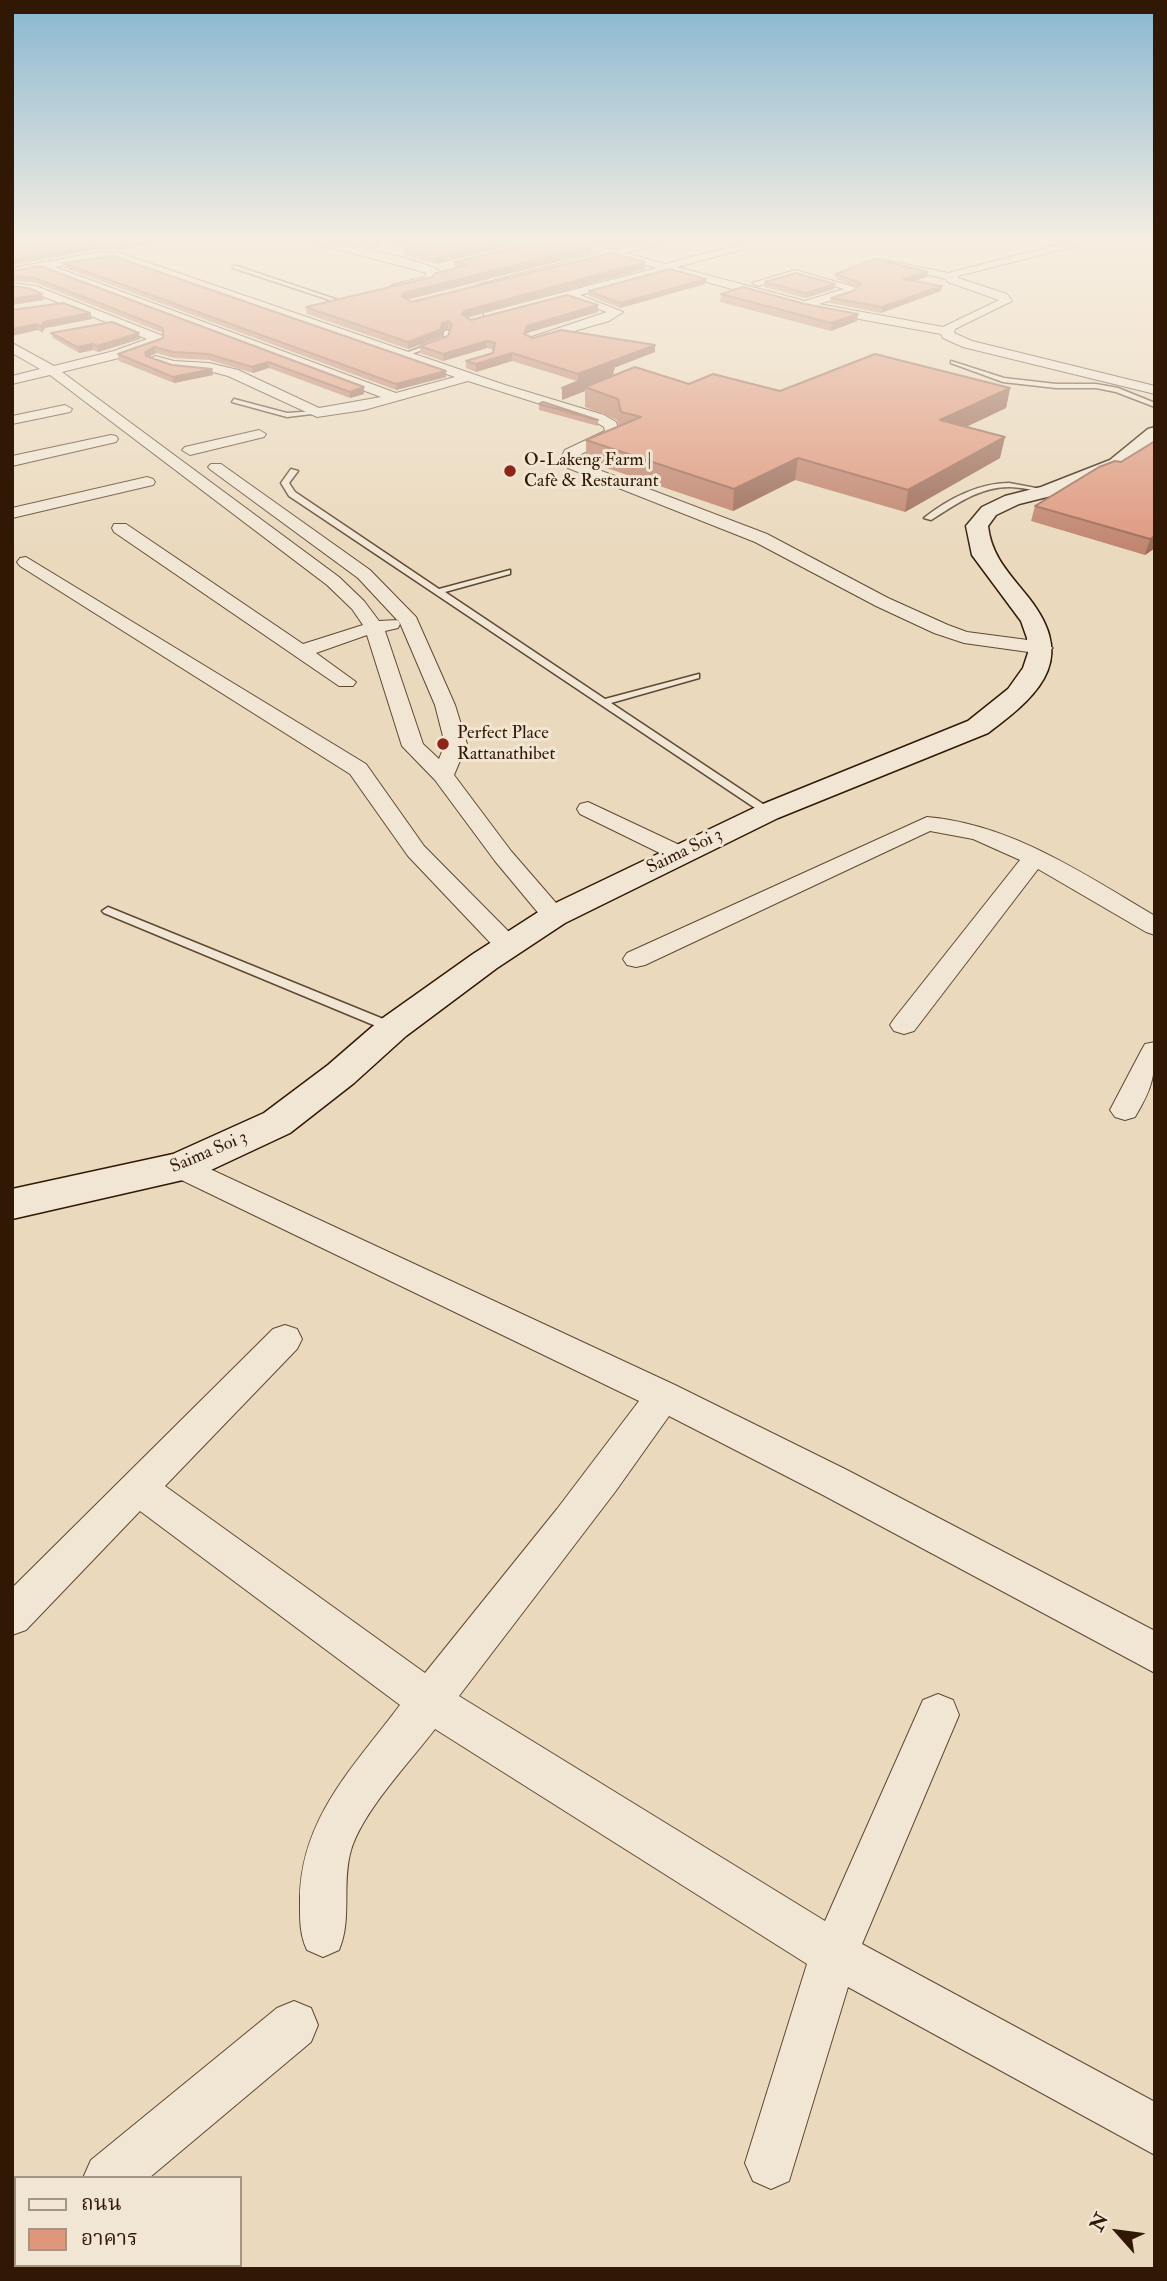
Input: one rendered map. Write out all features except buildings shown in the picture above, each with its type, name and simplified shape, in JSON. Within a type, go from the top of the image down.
[{"type":"street","points":[[12,380],[53,371],[81,369],[143,346]]},
{"type":"street","points":[[259,346],[397,398]]},
{"type":"street","points":[[384,346],[500,388],[608,422],[612,431],[608,436],[570,453],[567,461],[573,465],[761,538],[881,602],[941,629],[964,637],[1043,648],[1034,621],[978,548],[977,526],[989,511],[1012,500],[1048,491],[1117,464],[1155,433]]},
{"type":"street","points":[[978,346],[1155,390]]},
{"type":"street","points":[[12,347],[53,371],[219,493],[333,581],[358,605],[374,627],[413,746],[443,775],[503,856],[554,916]]},
{"type":"street","points":[[53,351],[81,369]]},
{"type":"street","points":[[155,360],[233,373],[317,413],[397,398],[471,378]]},
{"type":"street","points":[[444,368],[466,362]]},
{"type":"street","points":[[564,407],[585,400]]},
{"type":"street","points":[[12,420],[65,409]]},
{"type":"street","points":[[259,434],[185,446],[364,574],[409,621],[445,705],[456,744],[443,775]]},
{"type":"street","points":[[12,460],[111,439]]},
{"type":"street","points":[[219,493],[235,481]]},
{"type":"street","points":[[12,513],[147,482]]},
{"type":"street","points":[[120,528],[346,682]]},
{"type":"street","points":[[26,562],[358,769],[416,851],[508,946]]},
{"type":"street","points":[[302,651],[374,627],[409,621]]},
{"type":"street","name":"Saima Soi 3","points":[[12,1204],[182,1167],[277,1123],[341,1074],[393,1028],[554,916],[768,812],[978,727],[1005,708],[1031,681],[1043,648]]},
{"type":"street","points":[[588,809],[680,854]]},
{"type":"street","points":[[636,958],[927,824],[947,822],[1035,857],[1155,927]]},
{"type":"street","points":[[904,1025],[1035,857]]},
{"type":"street","points":[[1125,1110],[1155,1051]]},
{"type":"street","points":[[182,1167],[663,1396],[846,1489],[1155,1653]]},
{"type":"street","points":[[12,1616],[285,1339]]},
{"type":"street","points":[[323,1934],[324,1878],[330,1844],[351,1806],[429,1701],[626,1450],[663,1396]]},
{"type":"street","points":[[138,1488],[429,1701],[834,1954],[1155,2130]]},
{"type":"street","points":[[771,2163],[834,1954],[938,1715]]},
{"type":"street","points":[[127,2172],[295,2025]]},
{"type":"lane","points":[[406,354],[432,346]]},
{"type":"lane","points":[[953,362],[1003,380],[1056,386],[1096,386],[1118,390],[1155,405]]},
{"type":"lane","points":[[234,401],[287,415],[317,413]]},
{"type":"lane","points":[[294,471],[285,483],[292,495],[768,812]]},
{"type":"lane","points":[[928,518],[977,490],[1004,485],[1048,491]]},
{"type":"lane","points":[[437,592],[507,572]]},
{"type":"lane","points":[[604,702],[696,676]]},
{"type":"lane","points":[[108,911],[393,1028]]},
{"type":"place","name":"O-Lakeng Farm | Cafè & Restaurant","points":[[510,471]]},
{"type":"place","name":"Perfect Place Rattanathibet","points":[[443,744]]}]
